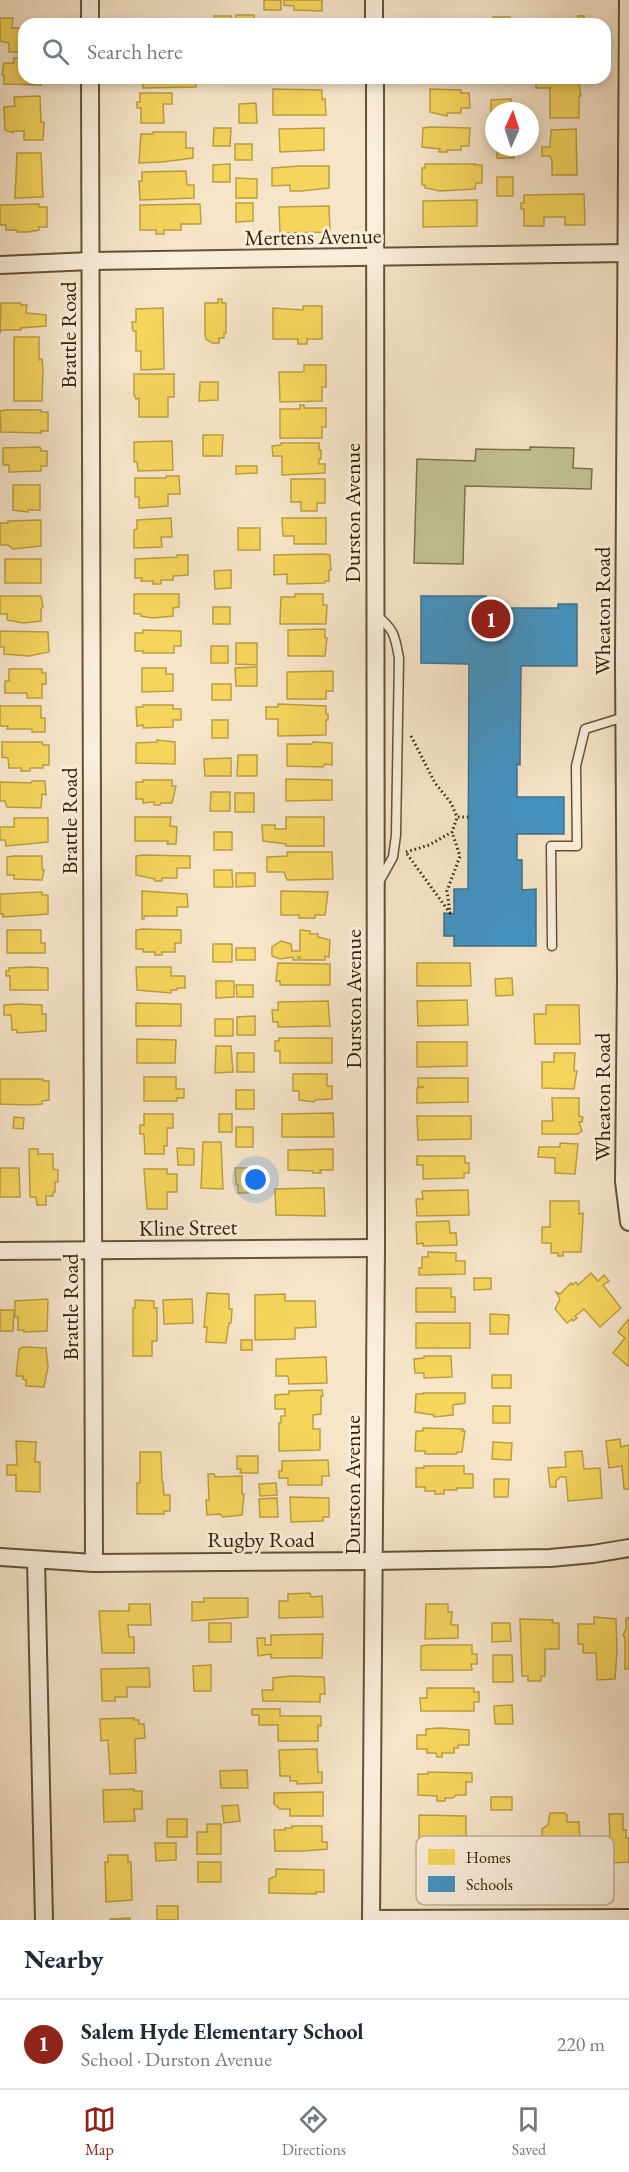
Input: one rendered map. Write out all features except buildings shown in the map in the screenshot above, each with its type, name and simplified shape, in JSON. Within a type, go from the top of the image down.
[{"type":"street","points":[[90,0],[90,18]]},
{"type":"street","points":[[374,0],[374,18]]},
{"type":"street","name":"Wheaton Road","points":[[628,0],[628,375],[624,717],[627,979],[624,1181],[629,1222]]},
{"type":"street","name":"Brattle Road","points":[[90,84],[94,1563]]},
{"type":"street","name":"Durston Avenue","points":[[371,1920],[376,1248],[375,84]]},
{"type":"street","name":"Mertens Avenue","points":[[0,265],[91,261],[627,253]]},
{"type":"street","name":"Kline Street","points":[[0,1251],[376,1248]]},
{"type":"street","name":"Rugby Road","points":[[0,1557],[94,1563],[374,1561],[550,1558],[629,1548]]},
{"type":"street","points":[[36,1560],[44,1920]]},
{"type":"street","points":[[371,1920],[629,1917]]},
{"type":"lane","points":[[375,614],[395,633],[399,658],[396,835],[393,857],[375,888]]},
{"type":"lane","points":[[552,946],[551,846],[577,846],[576,766],[585,729],[624,717]]},
{"type":"path","points":[[398,713],[435,783],[451,803],[457,817],[452,832],[460,856],[447,891],[450,913],[406,852]]},
{"type":"path","points":[[457,817],[468,817]]},
{"type":"path","points":[[393,857],[429,845],[452,832]]},
{"type":"green space","points":[[530,447],[574,448],[573,468],[592,469],[591,489],[465,486],[463,564],[414,563],[417,459],[475,461],[476,449],[530,450]]},
{"type":"place","name":"Salem Hyde Elementary School","points":[[491,619]]}]
